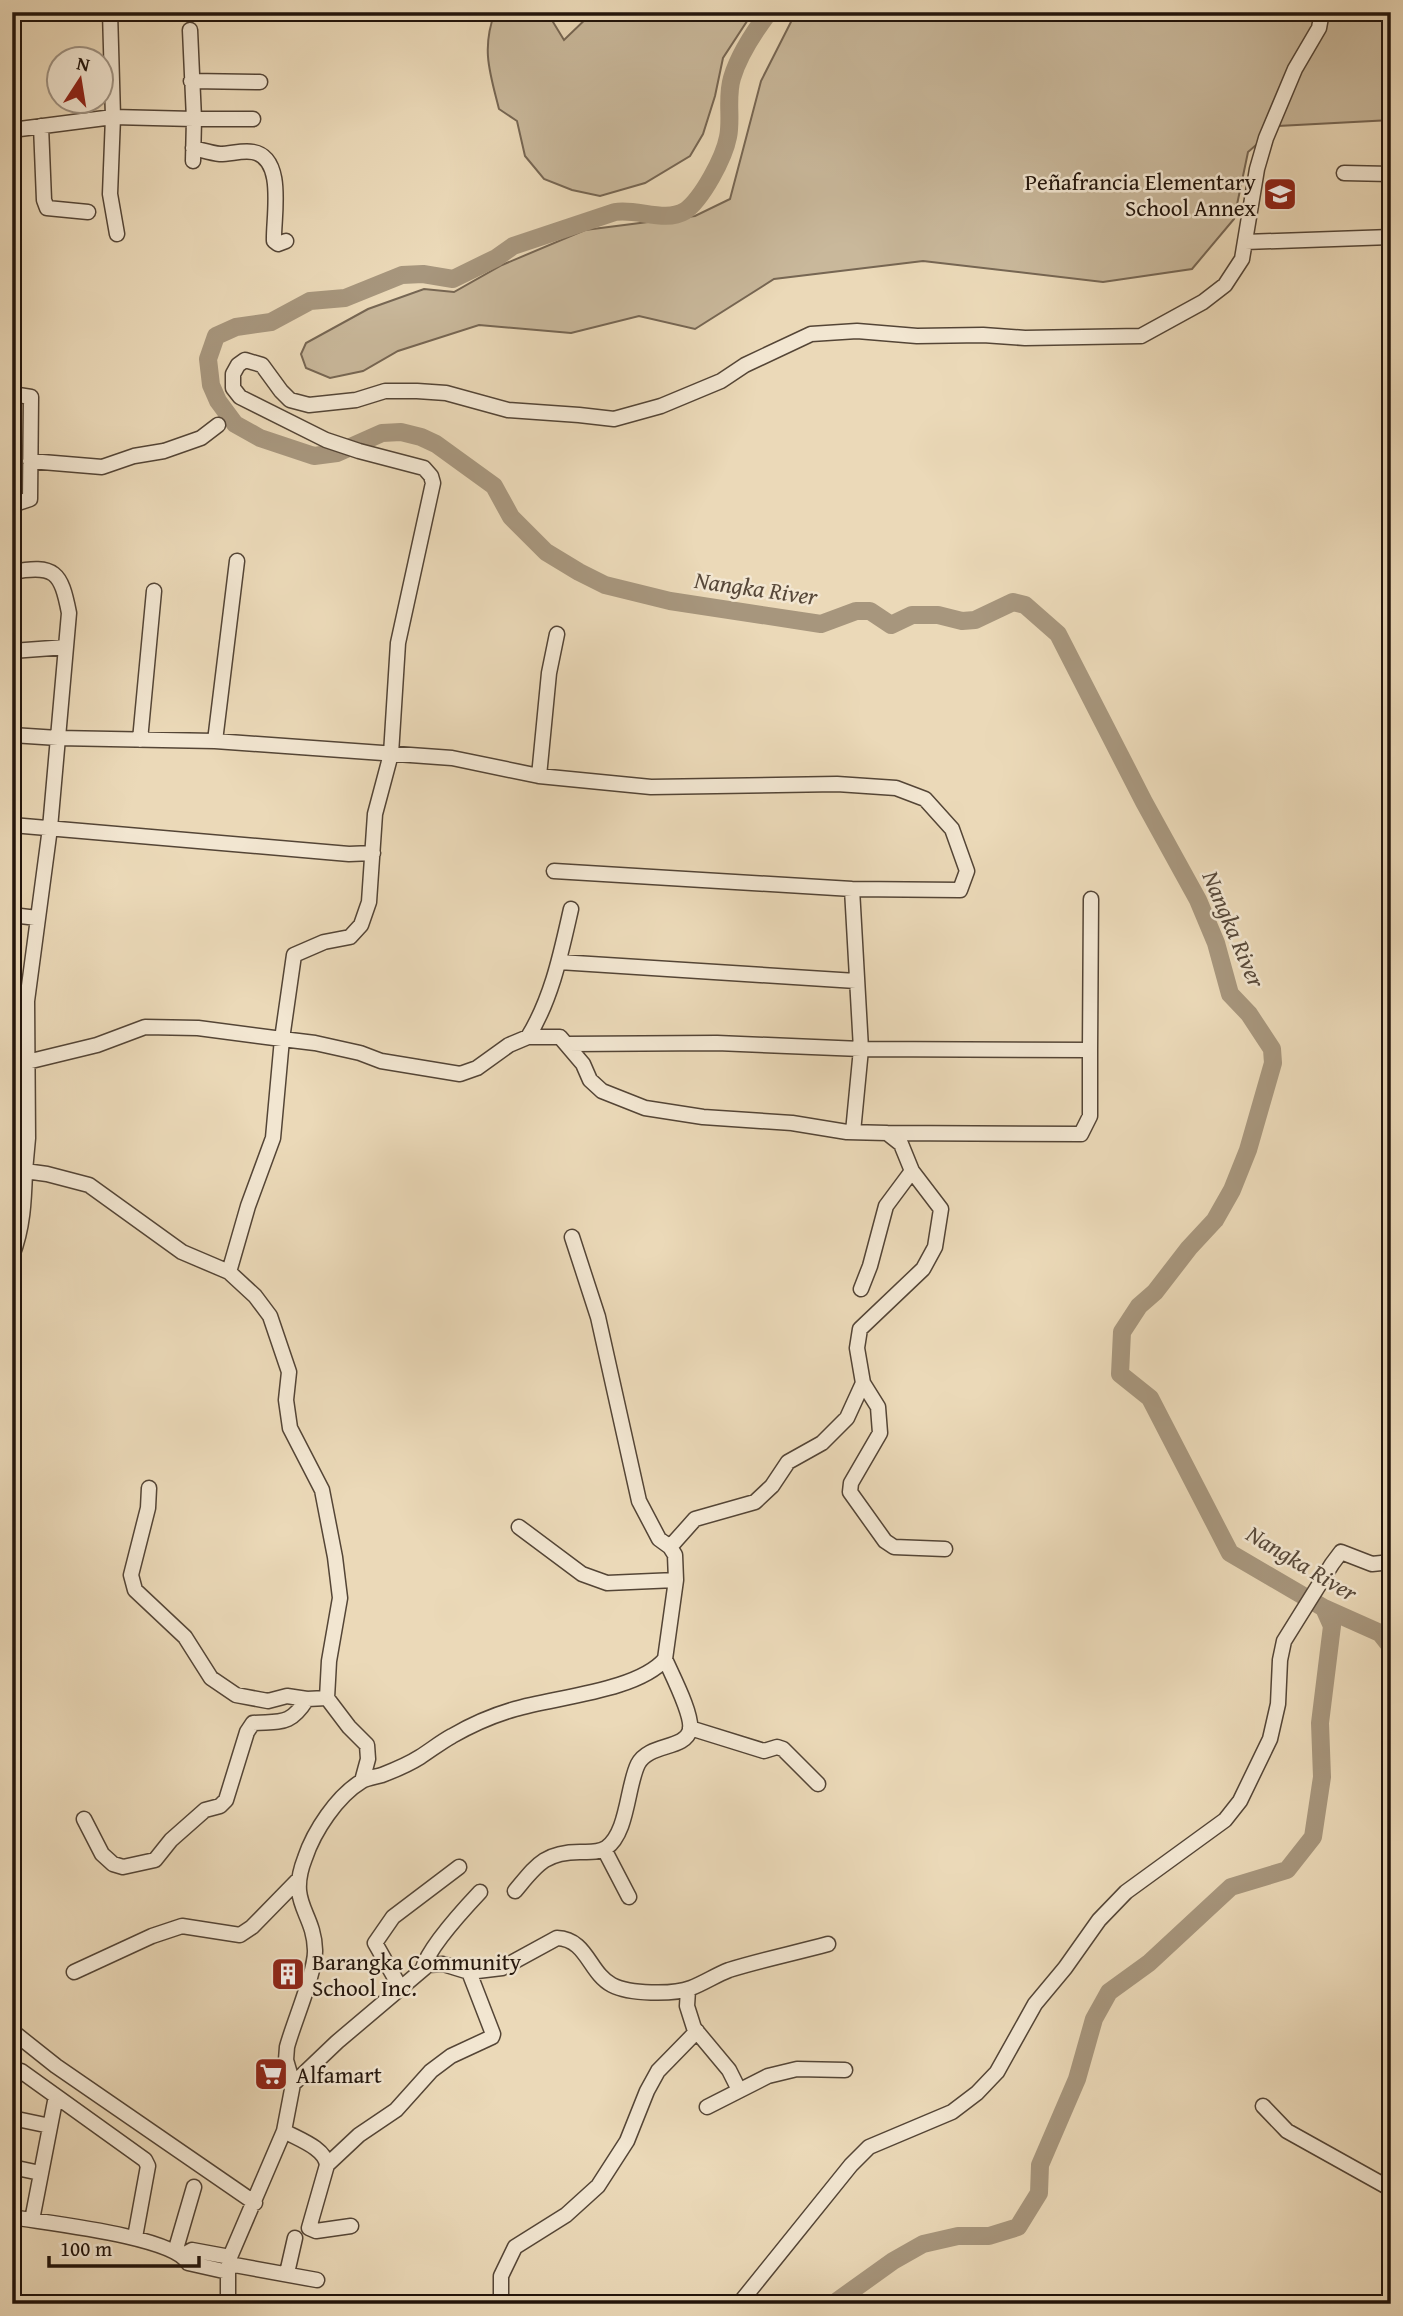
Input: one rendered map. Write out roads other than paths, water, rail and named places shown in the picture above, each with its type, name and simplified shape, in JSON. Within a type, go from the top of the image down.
[{"type":"street","points":[[110,12],[113,117],[110,194],[117,234]]},
{"type":"street","points":[[229,1272],[248,1206],[273,1139],[282,1039],[294,955],[324,942],[350,937],[361,925],[369,902],[374,814],[391,754],[398,643],[433,483],[424,468],[326,440],[240,397],[233,388],[233,374],[238,365],[245,360],[262,365],[290,400],[309,405],[356,400],[385,391],[416,391],[446,393],[508,410],[614,419],[661,406],[721,381],[745,365],[811,334],[857,331],[917,336],[984,335],[1025,338],[1141,336],[1202,302],[1224,285],[1242,259],[1257,169],[1266,138],[1295,69],[1319,28],[1322,12]]},
{"type":"street","points":[[190,30],[193,155],[250,152],[261,155],[275,176],[274,241],[278,244],[286,241]]},
{"type":"street","points":[[191,81],[260,82]]},
{"type":"street","points":[[12,130],[113,117],[253,119]]},
{"type":"street","points":[[41,126],[44,200],[47,208],[88,212]]},
{"type":"street","points":[[1344,173],[1391,174]]},
{"type":"street","points":[[1245,242],[1391,237]]},
{"type":"street","points":[[12,394],[31,397],[30,499],[12,505]]},
{"type":"street","points":[[30,461],[102,467],[201,438],[218,425]]},
{"type":"street","points":[[215,741],[237,561]]},
{"type":"street","points":[[12,572],[50,569],[65,594],[69,613],[50,828],[37,918],[20,1000],[27,1062],[28,1138],[23,1215],[19,1239],[12,1256]]},
{"type":"street","points":[[140,740],[154,591]]},
{"type":"street","points":[[539,776],[549,673],[557,634]]},
{"type":"street","points":[[12,651],[66,647]]},
{"type":"street","points":[[12,735],[215,741],[452,758],[539,776],[650,788],[837,784],[896,788],[925,799],[952,829],[967,871],[960,891],[852,889],[554,871]]},
{"type":"street","points":[[12,825],[349,854],[373,853]]},
{"type":"street","points":[[852,889],[861,1049],[853,1132]]},
{"type":"street","points":[[27,1062],[97,1045],[145,1027],[198,1028],[314,1043],[360,1053],[381,1061],[460,1074],[477,1068],[509,1045],[528,1037],[560,1037],[583,1064],[590,1080],[602,1091],[645,1108],[703,1117],[792,1123],[853,1132],[1081,1134],[1090,1116],[1091,899]]},
{"type":"street","points":[[528,1037],[548,996],[571,909]]},
{"type":"street","points":[[12,915],[37,918]]},
{"type":"street","points":[[559,962],[856,981]]},
{"type":"street","points":[[568,1044],[717,1043],[861,1049],[1090,1050]]},
{"type":"street","points":[[887,1133],[901,1144],[912,1171],[941,1209],[935,1247],[923,1269],[860,1329],[857,1348],[863,1382],[878,1407],[880,1433],[851,1483],[850,1492],[886,1541],[894,1547],[945,1549]]},
{"type":"street","points":[[26,1171],[89,1185],[182,1252],[229,1272],[255,1296],[270,1316],[289,1372],[286,1400],[290,1428],[323,1490],[335,1557],[340,1598],[329,1661],[327,1698],[367,1745],[368,1759],[362,1781]]},
{"type":"street","points":[[861,1289],[886,1206],[912,1171]]},
{"type":"street","points":[[515,1891],[536,1866],[550,1855],[597,1852],[604,1849],[614,1838],[624,1817],[639,1763],[654,1750],[682,1741],[691,1721],[666,1659],[677,1580],[675,1555],[670,1547],[659,1539],[639,1501],[598,1317],[572,1237]]},
{"type":"street","points":[[670,1547],[695,1519],[755,1502],[772,1486],[788,1462],[822,1443],[847,1418],[863,1382]]},
{"type":"street","points":[[149,1488],[148,1508],[131,1575],[135,1590],[185,1637],[211,1678],[236,1695],[268,1700],[287,1696],[327,1698]]},
{"type":"street","points":[[519,1527],[582,1574],[607,1583],[677,1580]]},
{"type":"street","points":[[739,2304],[842,2176],[869,2147],[952,2112],[977,2093],[998,2072],[1035,2004],[1066,1968],[1099,1920],[1126,1892],[1225,1821],[1240,1801],[1270,1739],[1278,1704],[1280,1660],[1284,1641],[1332,1564],[1341,1552],[1372,1564],[1391,1562]]},
{"type":"street","points":[[228,2304],[229,2264],[284,2131],[293,2084],[286,2060],[286,2047],[315,1950],[299,1898],[297,1881],[305,1856],[326,1820],[341,1800],[362,1781],[420,1758],[450,1737],[479,1723],[514,1709],[610,1688],[660,1666],[666,1659]]},
{"type":"street","points":[[83,1819],[102,1854],[113,1864],[123,1867],[155,1860],[171,1840],[205,1810],[220,1806],[226,1800],[247,1732],[253,1723],[280,1723],[291,1719],[307,1699]]},
{"type":"street","points":[[690,1728],[764,1751],[777,1747],[783,1749],[818,1784]]},
{"type":"street","points":[[604,1849],[629,1897]]},
{"type":"street","points":[[400,1987],[375,1943],[393,1917],[459,1867]]},
{"type":"street","points":[[74,1972],[152,1936],[182,1926],[240,1935],[252,1927],[297,1881]]},
{"type":"street","points":[[423,1968],[442,1936],[480,1892]]},
{"type":"street","points":[[293,2084],[428,1965],[443,1964],[469,1972],[502,1968],[557,1938],[564,1938],[577,1944],[612,1985],[628,1990],[662,1992],[688,1990],[727,1971],[828,1944]]},
{"type":"street","points":[[327,2165],[359,2135],[396,2110],[430,2071],[451,2056],[492,2037],[494,2034],[469,1972]]},
{"type":"street","points":[[688,1990],[690,2019],[729,2070],[738,2090]]},
{"type":"street","points":[[12,2031],[56,2066],[255,2203]]},
{"type":"street","points":[[501,2304],[500,2276],[515,2247],[566,2215],[598,2186],[627,2141],[658,2071],[698,2031]]},
{"type":"street","points":[[707,2107],[768,2076],[797,2068],[845,2070]]},
{"type":"street","points":[[12,2069],[21,2071],[145,2160],[148,2166],[135,2237]]},
{"type":"street","points":[[32,2220],[56,2096]]},
{"type":"street","points":[[1263,2106],[1287,2131],[1391,2189]]},
{"type":"street","points":[[12,2118],[50,2126]]},
{"type":"street","points":[[284,2131],[326,2158],[327,2165],[309,2228],[316,2231],[351,2226]]},
{"type":"street","points":[[12,2167],[40,2173]]},
{"type":"street","points":[[179,2254],[194,2187]]},
{"type":"street","points":[[12,2217],[135,2237],[179,2254],[188,2263],[229,2264],[317,2280]]},
{"type":"street","points":[[287,2273],[295,2238]]},
{"type":"waterway","name":"Nangka River","points":[[769,12],[748,43],[732,78],[729,93],[729,130],[722,156],[705,188],[685,211],[669,216],[615,212],[513,246],[496,258],[453,279],[423,274],[402,275],[345,298],[310,301],[271,322],[236,327],[216,336],[208,359],[211,385],[218,401],[235,424],[260,438],[314,456],[337,453],[382,433],[401,432],[436,444],[494,486],[511,517],[546,552],[605,585],[670,601],[821,624],[856,611],[870,611],[891,625],[912,615],[975,620],[1013,602],[1025,605],[1058,634],[1144,802],[1198,900],[1216,943],[1230,994],[1249,1014],[1272,1049],[1273,1063],[1248,1150],[1232,1190],[1215,1220],[1155,1292],[1139,1306],[1122,1332],[1120,1374],[1150,1398],[1230,1553],[1324,1608],[1380,1633],[1391,1647]]},
{"type":"waterway","points":[[833,2304],[893,2261],[923,2244],[958,2236],[989,2236],[1018,2227],[1039,2193],[1040,2165],[1077,2079],[1094,2019],[1109,1992],[1149,1963],[1231,1887],[1287,1870],[1313,1837],[1322,1777],[1320,1723],[1332,1626],[1324,1608]]},
{"type":"place","name":"Peñafrancia Elementary School Annex","points":[[1280,194]]},
{"type":"place","name":"Barangka Community School Inc.","points":[[288,1974]]},
{"type":"place","name":"Alfamart","points":[[271,2074]]}]
